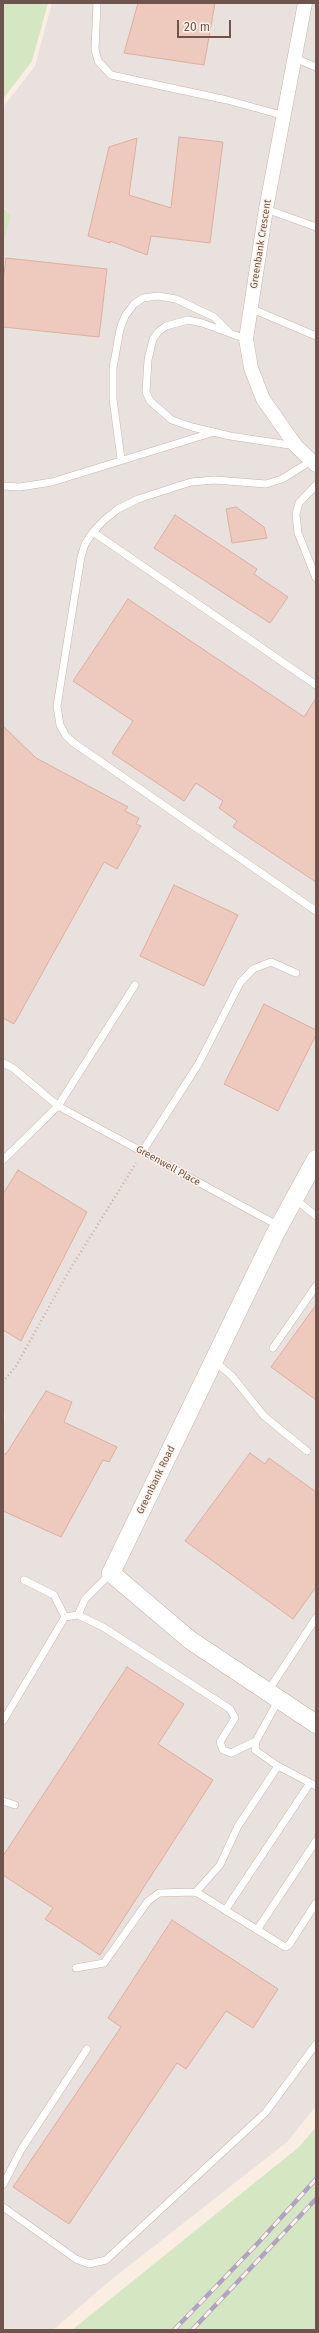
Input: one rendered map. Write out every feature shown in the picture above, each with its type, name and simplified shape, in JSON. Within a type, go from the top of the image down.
[{"type":"street","name":"Greenbank Crescent","points":[[305,3],[285,116],[266,209],[246,340],[251,368],[263,399],[296,446],[313,463]]},
{"type":"street","name":"Greenbank Road","points":[[111,1573],[279,1227],[316,1159]]},
{"type":"street","points":[[111,1573],[190,1640],[316,1724]]},
{"type":"lane","points":[[97,3],[95,49],[98,61],[111,75],[227,100],[285,116]]},
{"type":"lane","points":[[295,58],[316,67]]},
{"type":"lane","points":[[266,209],[316,227]]},
{"type":"lane","points":[[121,459],[113,399],[113,368],[120,329],[125,316],[134,304],[143,298],[158,296],[176,299],[214,316],[230,334]]},
{"type":"lane","points":[[250,308],[316,336]]},
{"type":"lane","points":[[246,340],[188,320],[176,322],[158,332],[153,339],[148,360],[146,392],[154,406],[172,420],[249,440],[296,446]]},
{"type":"lane","points":[[3,486],[20,487],[52,482],[121,459],[214,432]]},
{"type":"lane","points":[[313,463],[282,479],[266,484],[215,480],[191,482],[156,493],[118,509],[92,532],[85,544],[76,583],[57,706],[57,716],[66,736],[316,911]]},
{"type":"lane","points":[[316,485],[299,503],[296,514],[298,533],[316,578]]},
{"type":"lane","points":[[92,532],[316,685]]},
{"type":"lane","points":[[142,1152],[199,1062],[240,983],[253,969],[271,962],[296,973]]},
{"type":"lane","points":[[3,1160],[58,1106],[135,985]]},
{"type":"lane","name":"Greenwell Place","points":[[3,1063],[13,1068],[58,1106],[279,1227]]},
{"type":"lane","points":[[294,1198],[316,1216]]},
{"type":"lane","points":[[273,1348],[316,1286]]},
{"type":"lane","points":[[213,1361],[232,1376],[264,1416],[307,1451]]},
{"type":"lane","points":[[78,1615],[85,1599],[111,1573]]},
{"type":"lane","points":[[24,1580],[54,1595],[65,1617]]},
{"type":"lane","points":[[65,1617],[78,1615],[103,1627],[230,1709],[235,1718],[220,1742],[223,1750],[231,1753],[256,1742]]},
{"type":"lane","points":[[3,1721],[65,1617]]},
{"type":"lane","points":[[226,1909],[313,1784],[278,1766],[255,1750],[256,1742],[273,1695],[316,1618]]},
{"type":"lane","points":[[196,1892],[220,1865],[238,1826],[278,1766]]},
{"type":"lane","points":[[3,1801],[15,1805]]},
{"type":"lane","points":[[257,1930],[316,1841]]},
{"type":"lane","points":[[76,1968],[104,1963],[152,1897],[166,1892],[196,1892],[226,1909],[285,1947],[316,1903]]},
{"type":"lane","points":[[3,2206],[76,2259],[89,2264],[106,2260],[266,2112],[316,2044]]},
{"type":"lane","points":[[3,2185],[21,2150],[87,2049]]},
{"type":"path","points":[[3,1382],[16,1366],[69,1271],[142,1152]]},
{"type":"shaded area","points":[[52,3],[316,3],[316,2106],[287,2142],[107,2283],[53,2330],[3,2330],[3,1433],[5,1415],[3,1414],[3,244],[11,216],[3,206],[3,107],[35,66]]},
{"type":"green space","points":[[3,3],[48,3],[32,61],[3,99]]},
{"type":"green space","points":[[3,207],[11,216],[3,244]]},
{"type":"green space","points":[[316,2127],[316,2330],[72,2330],[299,2147]]},
{"type":"building","points":[[138,3],[215,3],[204,65],[124,53]]},
{"type":"building","points":[[179,137],[223,142],[210,243],[151,236],[147,255],[110,241],[110,243],[88,236],[109,147],[137,138],[129,195],[171,208]]},
{"type":"building","points":[[6,258],[107,269],[99,337],[3,327],[3,282]]},
{"type":"building","points":[[236,507],[264,527],[267,538],[232,543],[226,509]]},
{"type":"building","points":[[175,515],[257,569],[254,574],[288,597],[270,623],[154,548]]},
{"type":"building","points":[[128,599],[304,717],[316,698],[316,882],[233,827],[237,821],[219,808],[223,801],[196,783],[184,801],[112,753],[133,721],[73,681]]},
{"type":"building","points":[[3,726],[36,758],[128,807],[125,811],[139,818],[136,824],[141,826],[117,869],[104,862],[14,1024],[3,1018]]},
{"type":"building","points":[[174,885],[238,915],[204,986],[140,956]]},
{"type":"building","points":[[264,1004],[316,1030],[316,1035],[278,1111],[224,1084]]},
{"type":"building","points":[[18,1170],[87,1212],[21,1341],[3,1330],[3,1194]]},
{"type":"building","points":[[316,1305],[316,1400],[271,1367]]},
{"type":"building","points":[[46,1391],[72,1402],[64,1422],[117,1447],[109,1462],[103,1460],[61,1537],[3,1511],[3,1454],[6,1454]]},
{"type":"building","points":[[250,1453],[265,1464],[269,1458],[316,1492],[316,1587],[293,1619],[185,1541]]},
{"type":"building","points":[[127,1667],[184,1704],[158,1744],[213,1780],[100,1955],[45,1919],[53,1908],[3,1875],[3,1856]]},
{"type":"building","points":[[172,1920],[278,1989],[253,2028],[226,2011],[186,2069],[177,2063],[69,2224],[13,2187],[121,2027],[108,2018]]},
{"type":"railway","points":[[174,2330],[258,2243],[316,2179]]},
{"type":"railway","points":[[192,2330],[316,2199]]}]
